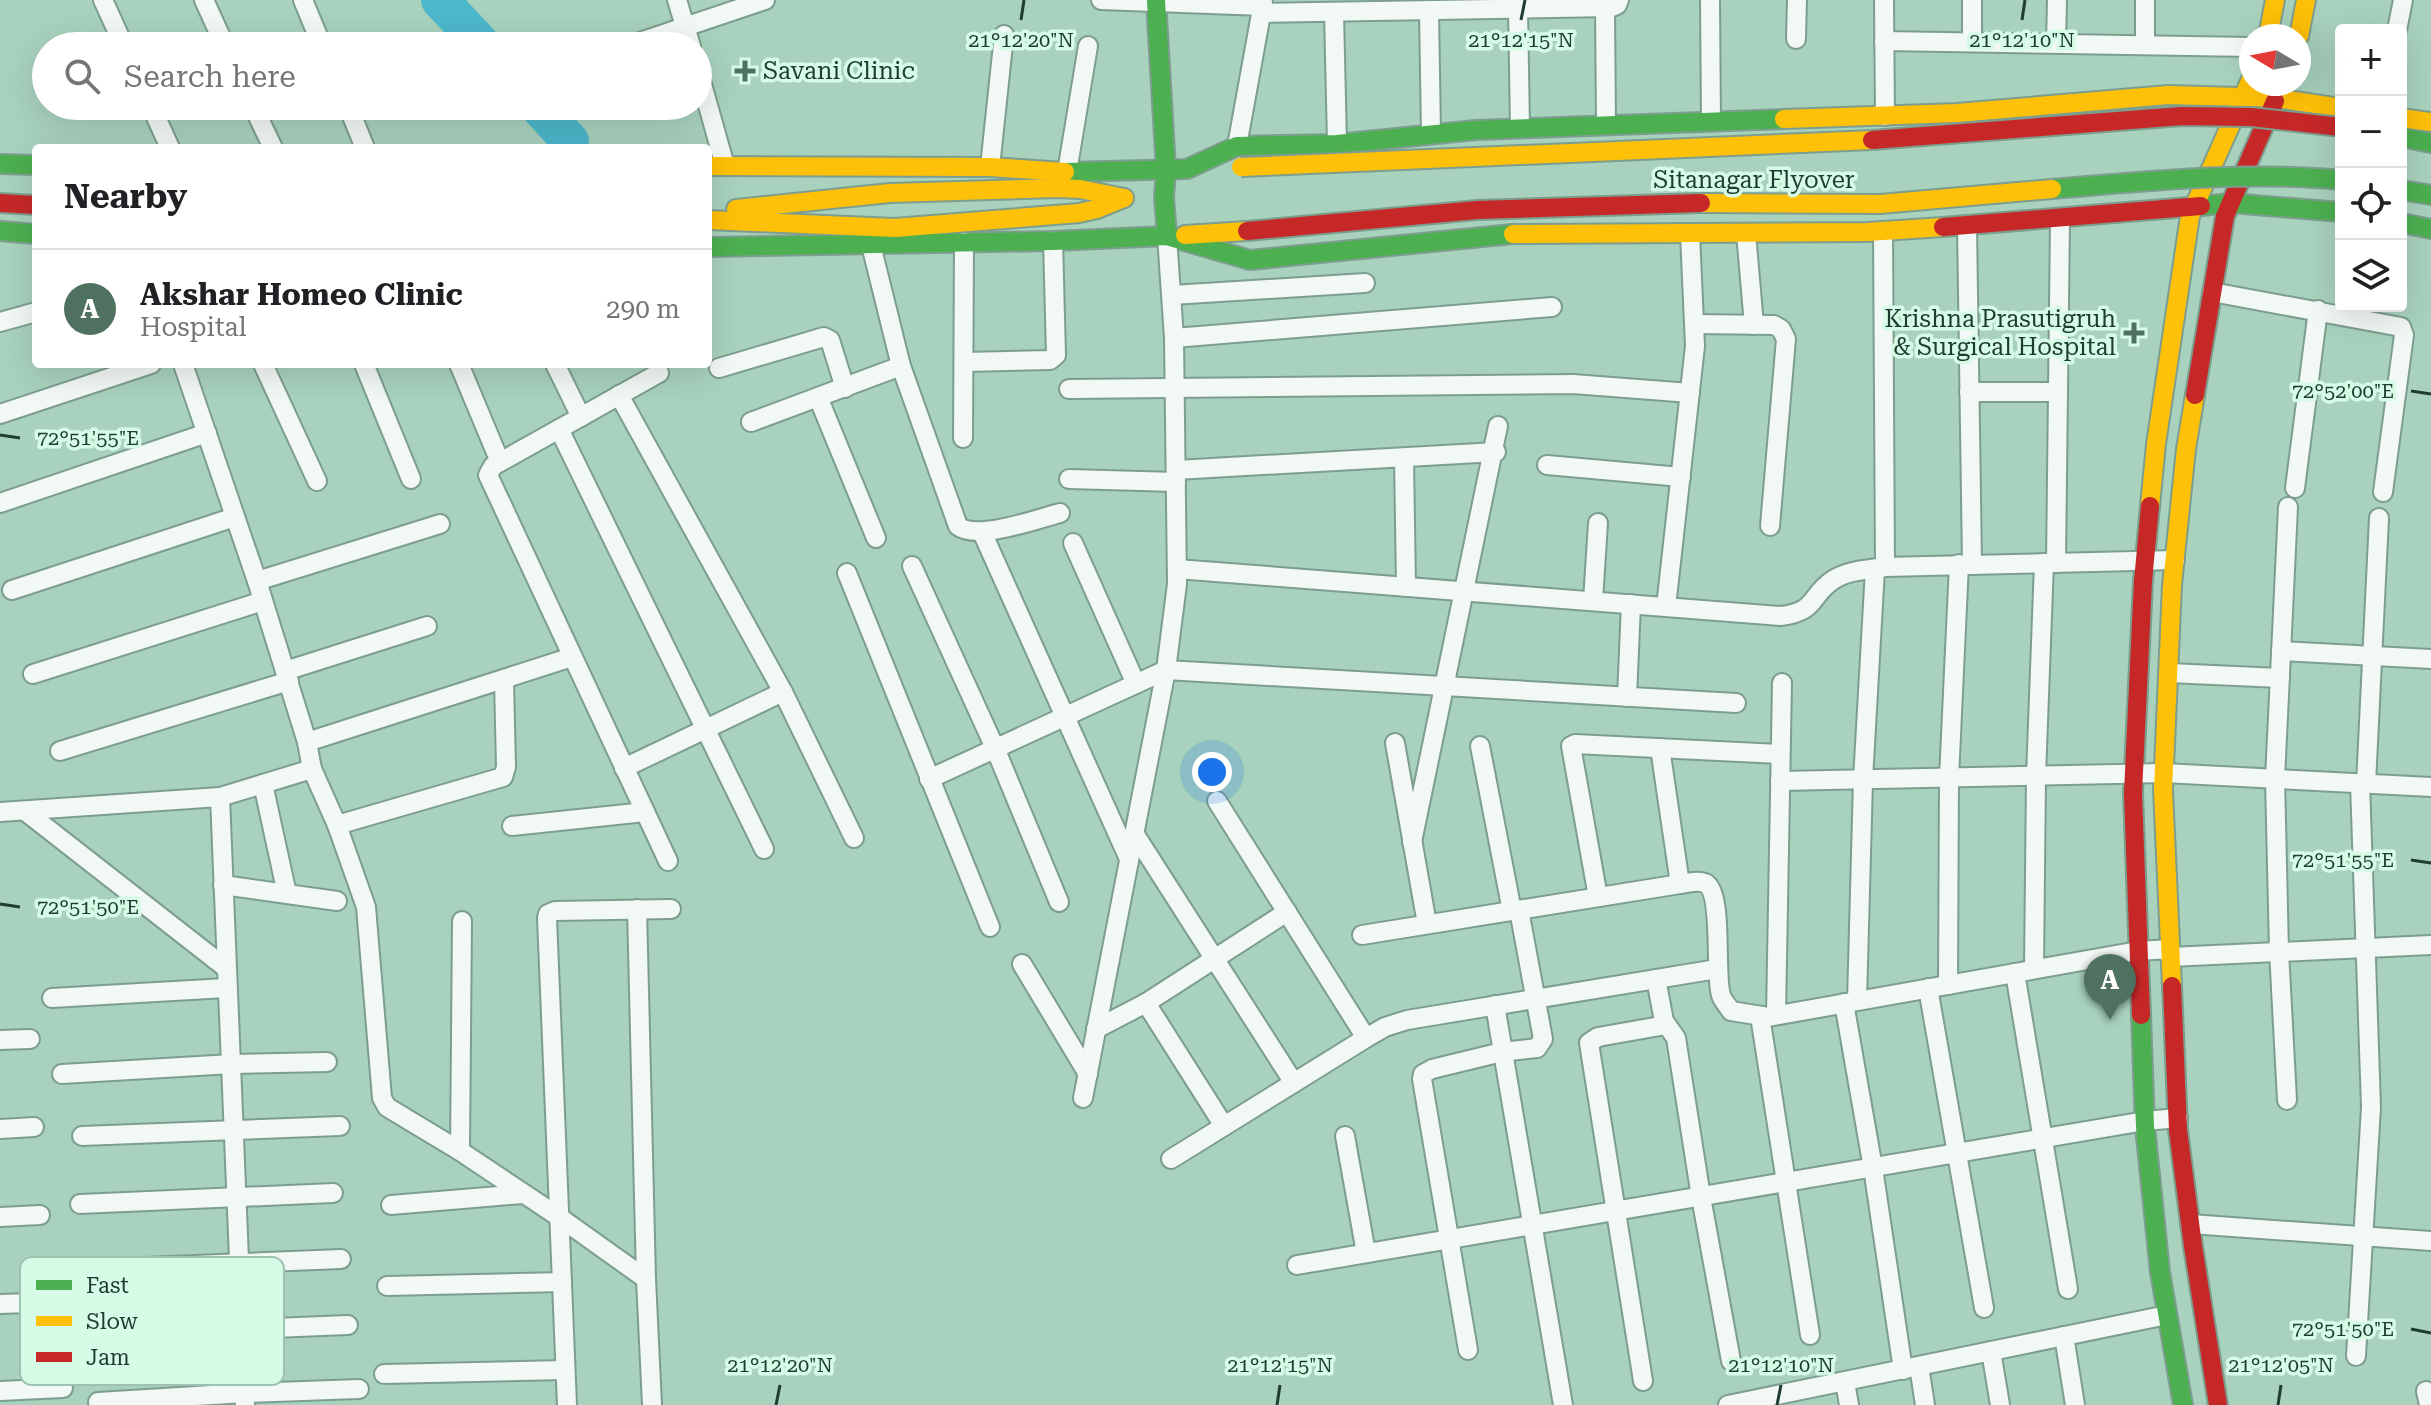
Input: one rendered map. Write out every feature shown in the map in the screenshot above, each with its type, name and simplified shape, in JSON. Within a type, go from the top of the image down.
[{"type":"street","points":[[103,0],[118,32]]},
{"type":"street","points":[[204,0],[219,32]]},
{"type":"street","points":[[303,0],[316,32]]},
{"type":"street","points":[[677,0],[687,32]]},
{"type":"street","points":[[668,32],[765,0]]},
{"type":"street","points":[[1101,0],[1334,12],[1369,6],[1429,10],[1612,4],[1606,125]]},
{"type":"street","points":[[1710,0],[1711,121]]},
{"type":"street","points":[[1796,39],[1797,0]]},
{"type":"street","points":[[1884,0],[1885,116]]},
{"type":"street","points":[[1972,0],[1972,42]]},
{"type":"street","points":[[2056,43],[2057,0]]},
{"type":"street","points":[[2145,0],[2145,45]]},
{"type":"street","points":[[2270,24],[2275,0]]},
{"type":"street","points":[[2301,24],[2306,0]]},
{"type":"street","points":[[2398,24],[2403,0]]},
{"type":"street","points":[[1083,1098],[1166,670],[1177,584],[1174,338],[1164,197],[1166,170],[1156,1]]},
{"type":"street","points":[[1237,146],[1263,6]]},
{"type":"street","points":[[1518,9],[1520,128]]},
{"type":"street","points":[[1429,10],[1431,134]]},
{"type":"street","points":[[1334,12],[1337,144]]},
{"type":"street","points":[[990,167],[1004,35]]},
{"type":"street","points":[[1884,41],[2239,47]]},
{"type":"street","points":[[1067,172],[1088,46]]},
{"type":"street","points":[[1187,169],[1237,146],[1337,144],[1520,128],[1957,113],[2239,89]]},
{"type":"street","points":[[2183,1405],[2160,1272],[2145,1121],[2134,775],[2145,561],[2156,444],[2190,216],[2243,96]]},
{"type":"street","points":[[2218,1405],[2190,1224],[2178,1118],[2164,773],[2175,560],[2186,449],[2212,292],[2225,216],[2277,96]]},
{"type":"street","points":[[2297,96],[2335,106]]},
{"type":"street","name":"Sitanagar Flyover","points":[[717,166],[990,167],[1067,172],[1166,170],[1854,141],[1971,134],[2162,116],[2289,119],[2335,126]]},
{"type":"street","points":[[2407,119],[2431,122]]},
{"type":"street","points":[[157,120],[168,144]]},
{"type":"street","points":[[260,120],[271,144]]},
{"type":"street","points":[[354,120],[363,144]]},
{"type":"street","points":[[708,120],[717,166]]},
{"type":"street","points":[[2407,138],[2431,143]]},
{"type":"street","points":[[0,164],[32,165]]},
{"type":"street","name":"Sitanagar Flyover","points":[[712,247],[1053,241],[1247,231],[1477,210],[1686,203],[1880,204],[2171,179],[2288,175],[2335,179]]},
{"type":"street","points":[[712,211],[921,192],[1058,188],[1124,198],[1079,213],[895,228],[712,220]]},
{"type":"street","points":[[2407,191],[2431,195]]},
{"type":"street","points":[[0,203],[32,205]]},
{"type":"street","points":[[1167,236],[1250,260],[1514,234],[1883,231],[2231,203],[2335,212]]},
{"type":"street","points":[[2060,219],[2058,392],[2050,563],[2024,971],[2043,1138],[2068,1289]]},
{"type":"street","points":[[2407,224],[2431,229]]},
{"type":"street","points":[[1948,985],[1949,778],[1965,564],[1969,392],[1967,225]]},
{"type":"street","points":[[0,231],[32,234]]},
{"type":"street","points":[[1883,231],[1880,568],[1863,780],[1851,1002],[1873,1168],[1911,1368],[1925,1405]]},
{"type":"street","points":[[1746,233],[1754,325]]},
{"type":"street","points":[[1666,607],[1695,324],[1690,234]]},
{"type":"street","points":[[964,362],[1050,360],[1056,355],[1053,241]]},
{"type":"street","points":[[963,438],[964,242]]},
{"type":"street","points":[[871,245],[901,366],[958,526],[964,530],[982,532],[1060,513]]},
{"type":"street","points":[[1172,295],[1365,283]]},
{"type":"street","points":[[2212,292],[2396,324],[2403,330],[2383,492]]},
{"type":"street","points":[[1174,338],[1552,307]]},
{"type":"street","points":[[2295,488],[2318,310]]},
{"type":"street","points":[[0,322],[32,313]]},
{"type":"street","points":[[1695,324],[1774,325],[1781,329],[1786,339],[1770,526]]},
{"type":"street","points":[[719,368],[824,337],[830,340],[845,388]]},
{"type":"street","points":[[751,422],[901,366]]},
{"type":"street","points":[[0,414],[139,368]]},
{"type":"street","points":[[184,368],[257,581],[307,742],[312,769],[337,825],[366,907],[382,1098],[387,1107],[460,1151],[646,1279]]},
{"type":"street","points":[[265,368],[317,481]]},
{"type":"street","points":[[366,368],[411,479]]},
{"type":"street","points":[[461,368],[500,462]]},
{"type":"street","points":[[557,368],[581,417]]},
{"type":"street","points":[[659,373],[500,462],[489,471],[489,479],[668,861]]},
{"type":"street","points":[[1069,389],[1573,384],[1690,393]]},
{"type":"street","points":[[1969,392],[2058,392]]},
{"type":"street","points":[[619,395],[783,692],[854,838]]},
{"type":"street","points":[[818,397],[876,538]]},
{"type":"street","points":[[1412,842],[1498,426]]},
{"type":"street","points":[[559,429],[764,849]]},
{"type":"street","points":[[0,503],[207,433]]},
{"type":"street","points":[[1069,479],[1176,476],[1496,452]]},
{"type":"street","points":[[1404,458],[1406,587]]},
{"type":"street","points":[[1547,465],[1681,477]]},
{"type":"street","points":[[2287,1100],[2279,951],[2275,779],[2288,507]]},
{"type":"street","points":[[12,590],[235,517]]},
{"type":"street","points":[[2356,1356],[2371,1107],[2363,783],[2379,518]]},
{"type":"street","points":[[1593,601],[1598,523]]},
{"type":"street","points":[[257,581],[440,524]]},
{"type":"street","points":[[982,532],[1129,859]]},
{"type":"street","points":[[1073,543],[1136,684]]},
{"type":"street","points":[[1177,569],[1781,616],[1799,614],[1831,581],[1848,573],[1880,568],[2175,560]]},
{"type":"street","points":[[912,566],[995,748],[1059,902]]},
{"type":"street","points":[[847,573],[990,927]]},
{"type":"street","points":[[33,674],[263,601]]},
{"type":"street","points":[[1627,697],[1631,604]]},
{"type":"street","points":[[60,751],[427,626]]},
{"type":"street","points":[[2281,651],[2431,659]]},
{"type":"street","points":[[307,742],[572,657]]},
{"type":"street","points":[[929,779],[1166,670],[1736,703]]},
{"type":"street","points":[[2169,673],[2280,678]]},
{"type":"street","points":[[337,825],[503,777],[506,767],[504,680]]},
{"type":"street","points":[[1782,683],[1768,1016],[1810,1335]]},
{"type":"street","points":[[624,768],[783,692]]},
{"type":"street","points":[[1395,743],[1427,924]]},
{"type":"street","points":[[1468,1350],[1422,1084],[1423,1074],[1432,1069],[1502,1052],[1537,1048],[1543,1039],[1480,746]]},
{"type":"street","points":[[1598,897],[1571,746],[1780,754]]},
{"type":"street","points":[[1660,748],[1680,884]]},
{"type":"street","points":[[0,812],[220,797],[312,769]]},
{"type":"street","points":[[1780,781],[2164,773],[2431,787]]},
{"type":"street","points":[[263,784],[287,894]]},
{"type":"street","points":[[220,797],[239,1257]]},
{"type":"street","points":[[1217,801],[1366,1038]]},
{"type":"street","points":[[25,811],[226,968]]},
{"type":"street","points":[[512,826],[645,812]]},
{"type":"street","points":[[1134,833],[1294,1083]]},
{"type":"street","points":[[1362,935],[1680,884],[1707,884],[1713,890],[1716,902],[1717,969],[1721,997],[1731,1011],[1768,1016],[2138,951],[2279,951],[2431,945]]},
{"type":"street","points":[[223,885],[337,901]]},
{"type":"street","points":[[637,909],[652,1405]]},
{"type":"street","points":[[567,1405],[548,914],[555,911],[671,909]]},
{"type":"street","points":[[1096,1029],[1146,1003],[1287,912]]},
{"type":"street","points":[[460,1151],[462,921]]},
{"type":"street","points":[[1022,964],[1088,1074]]},
{"type":"street","points":[[1171,1159],[1385,1027],[1407,1020],[1717,969]]},
{"type":"street","points":[[1656,979],[1666,1025],[1676,1038],[1731,1361]]},
{"type":"street","points":[[52,998],[226,988]]},
{"type":"street","points":[[1928,988],[1984,1308]]},
{"type":"street","points":[[1146,1003],[1224,1126]]},
{"type":"street","points":[[1495,1005],[1563,1405]]},
{"type":"street","points":[[1643,1381],[1589,1043],[1598,1037],[1666,1025]]},
{"type":"street","points":[[0,1040],[30,1039]]},
{"type":"street","points":[[62,1074],[327,1062]]},
{"type":"street","points":[[1297,1265],[2043,1138],[2178,1118]]},
{"type":"street","points":[[82,1136],[340,1126]]},
{"type":"street","points":[[0,1129],[34,1127]]},
{"type":"street","points":[[1345,1136],[1366,1253]]},
{"type":"street","points":[[80,1204],[333,1193]]},
{"type":"street","points":[[391,1205],[523,1194]]},
{"type":"street","points":[[0,1217],[40,1215]]},
{"type":"street","points":[[2190,1224],[2431,1241]]},
{"type":"street","points":[[284,1261],[341,1259]]},
{"type":"street","points":[[387,1286],[562,1282]]},
{"type":"street","points":[[0,1304],[20,1303]]},
{"type":"street","points":[[1728,1405],[1775,1400],[1845,1382],[2064,1336],[2169,1324],[2206,1327]]},
{"type":"street","points":[[284,1327],[348,1325]]},
{"type":"street","points":[[2064,1336],[2075,1405]]},
{"type":"street","points":[[1991,1351],[2000,1405]]},
{"type":"street","points":[[384,1374],[565,1370]]},
{"type":"street","points":[[1845,1382],[1849,1405]]},
{"type":"street","points":[[0,1391],[63,1388]]},
{"type":"street","points":[[98,1402],[245,1399],[359,1389]]},
{"type":"waterway","points":[[440,0],[470,32]]},
{"type":"waterway","points":[[551,120],[570,141]]},
{"type":"traffic: fast","points":[[1156,0],[1167,236]]},
{"type":"traffic: fast","points":[[1065,172],[1187,169],[1237,146],[1337,144],[1476,130],[1784,119]]},
{"type":"traffic: fast","points":[[2407,138],[2431,143]]},
{"type":"traffic: fast","points":[[0,164],[32,165]]},
{"type":"traffic: fast","points":[[2052,189],[2233,177],[2335,180]]},
{"type":"traffic: fast","points":[[2407,191],[2431,195]]},
{"type":"traffic: fast","points":[[2201,206],[2231,203],[2335,212]]},
{"type":"traffic: fast","points":[[2407,224],[2431,229]]},
{"type":"traffic: fast","points":[[0,231],[32,234]]},
{"type":"traffic: fast","points":[[712,247],[1167,236],[1250,260],[1513,234]]},
{"type":"traffic: fast","points":[[2141,1015],[2145,1127],[2160,1272],[2183,1405]]},
{"type":"traffic: slow","points":[[2270,24],[2275,0]]},
{"type":"traffic: slow","points":[[2301,24],[2306,0]]},
{"type":"traffic: slow","points":[[1784,119],[1957,113],[2168,95],[2276,98],[2335,107]]},
{"type":"traffic: slow","points":[[2150,506],[2156,444],[2190,216],[2243,96]]},
{"type":"traffic: slow","points":[[2407,119],[2431,122]]},
{"type":"traffic: slow","points":[[1241,167],[1872,140]]},
{"type":"traffic: slow","points":[[712,166],[990,167],[1065,172]]},
{"type":"traffic: slow","points":[[736,209],[890,193],[1058,188],[1124,198]]},
{"type":"traffic: slow","points":[[1701,203],[1880,204],[2052,189]]},
{"type":"traffic: slow","points":[[712,220],[895,228],[1079,213],[1124,198]]},
{"type":"traffic: slow","points":[[1513,234],[1868,232],[1943,227]]},
{"type":"traffic: slow","points":[[1185,235],[1247,231]]},
{"type":"traffic: slow","points":[[2172,986],[2163,790],[2172,585],[2186,449],[2195,395]]},
{"type":"traffic: jam","points":[[2195,395],[2225,216],[2275,101]]},
{"type":"traffic: jam","points":[[1872,140],[2182,116],[2251,117],[2335,126]]},
{"type":"traffic: jam","points":[[0,203],[32,205]]},
{"type":"traffic: jam","points":[[1247,231],[1477,210],[1701,203]]},
{"type":"traffic: jam","points":[[1943,227],[2201,206]]},
{"type":"traffic: jam","points":[[2141,1015],[2133,793],[2143,581],[2150,506]]},
{"type":"traffic: jam","points":[[2172,986],[2178,1130],[2218,1405]]},
{"type":"place","name":"Savani Clinic","points":[[745,71]]},
{"type":"place","name":"Krishna Prasutigruh & Surgical Hospital","points":[[2134,333]]},
{"type":"place","name":"Akshar Homeo Clinic","points":[[2110,1020]]}]
